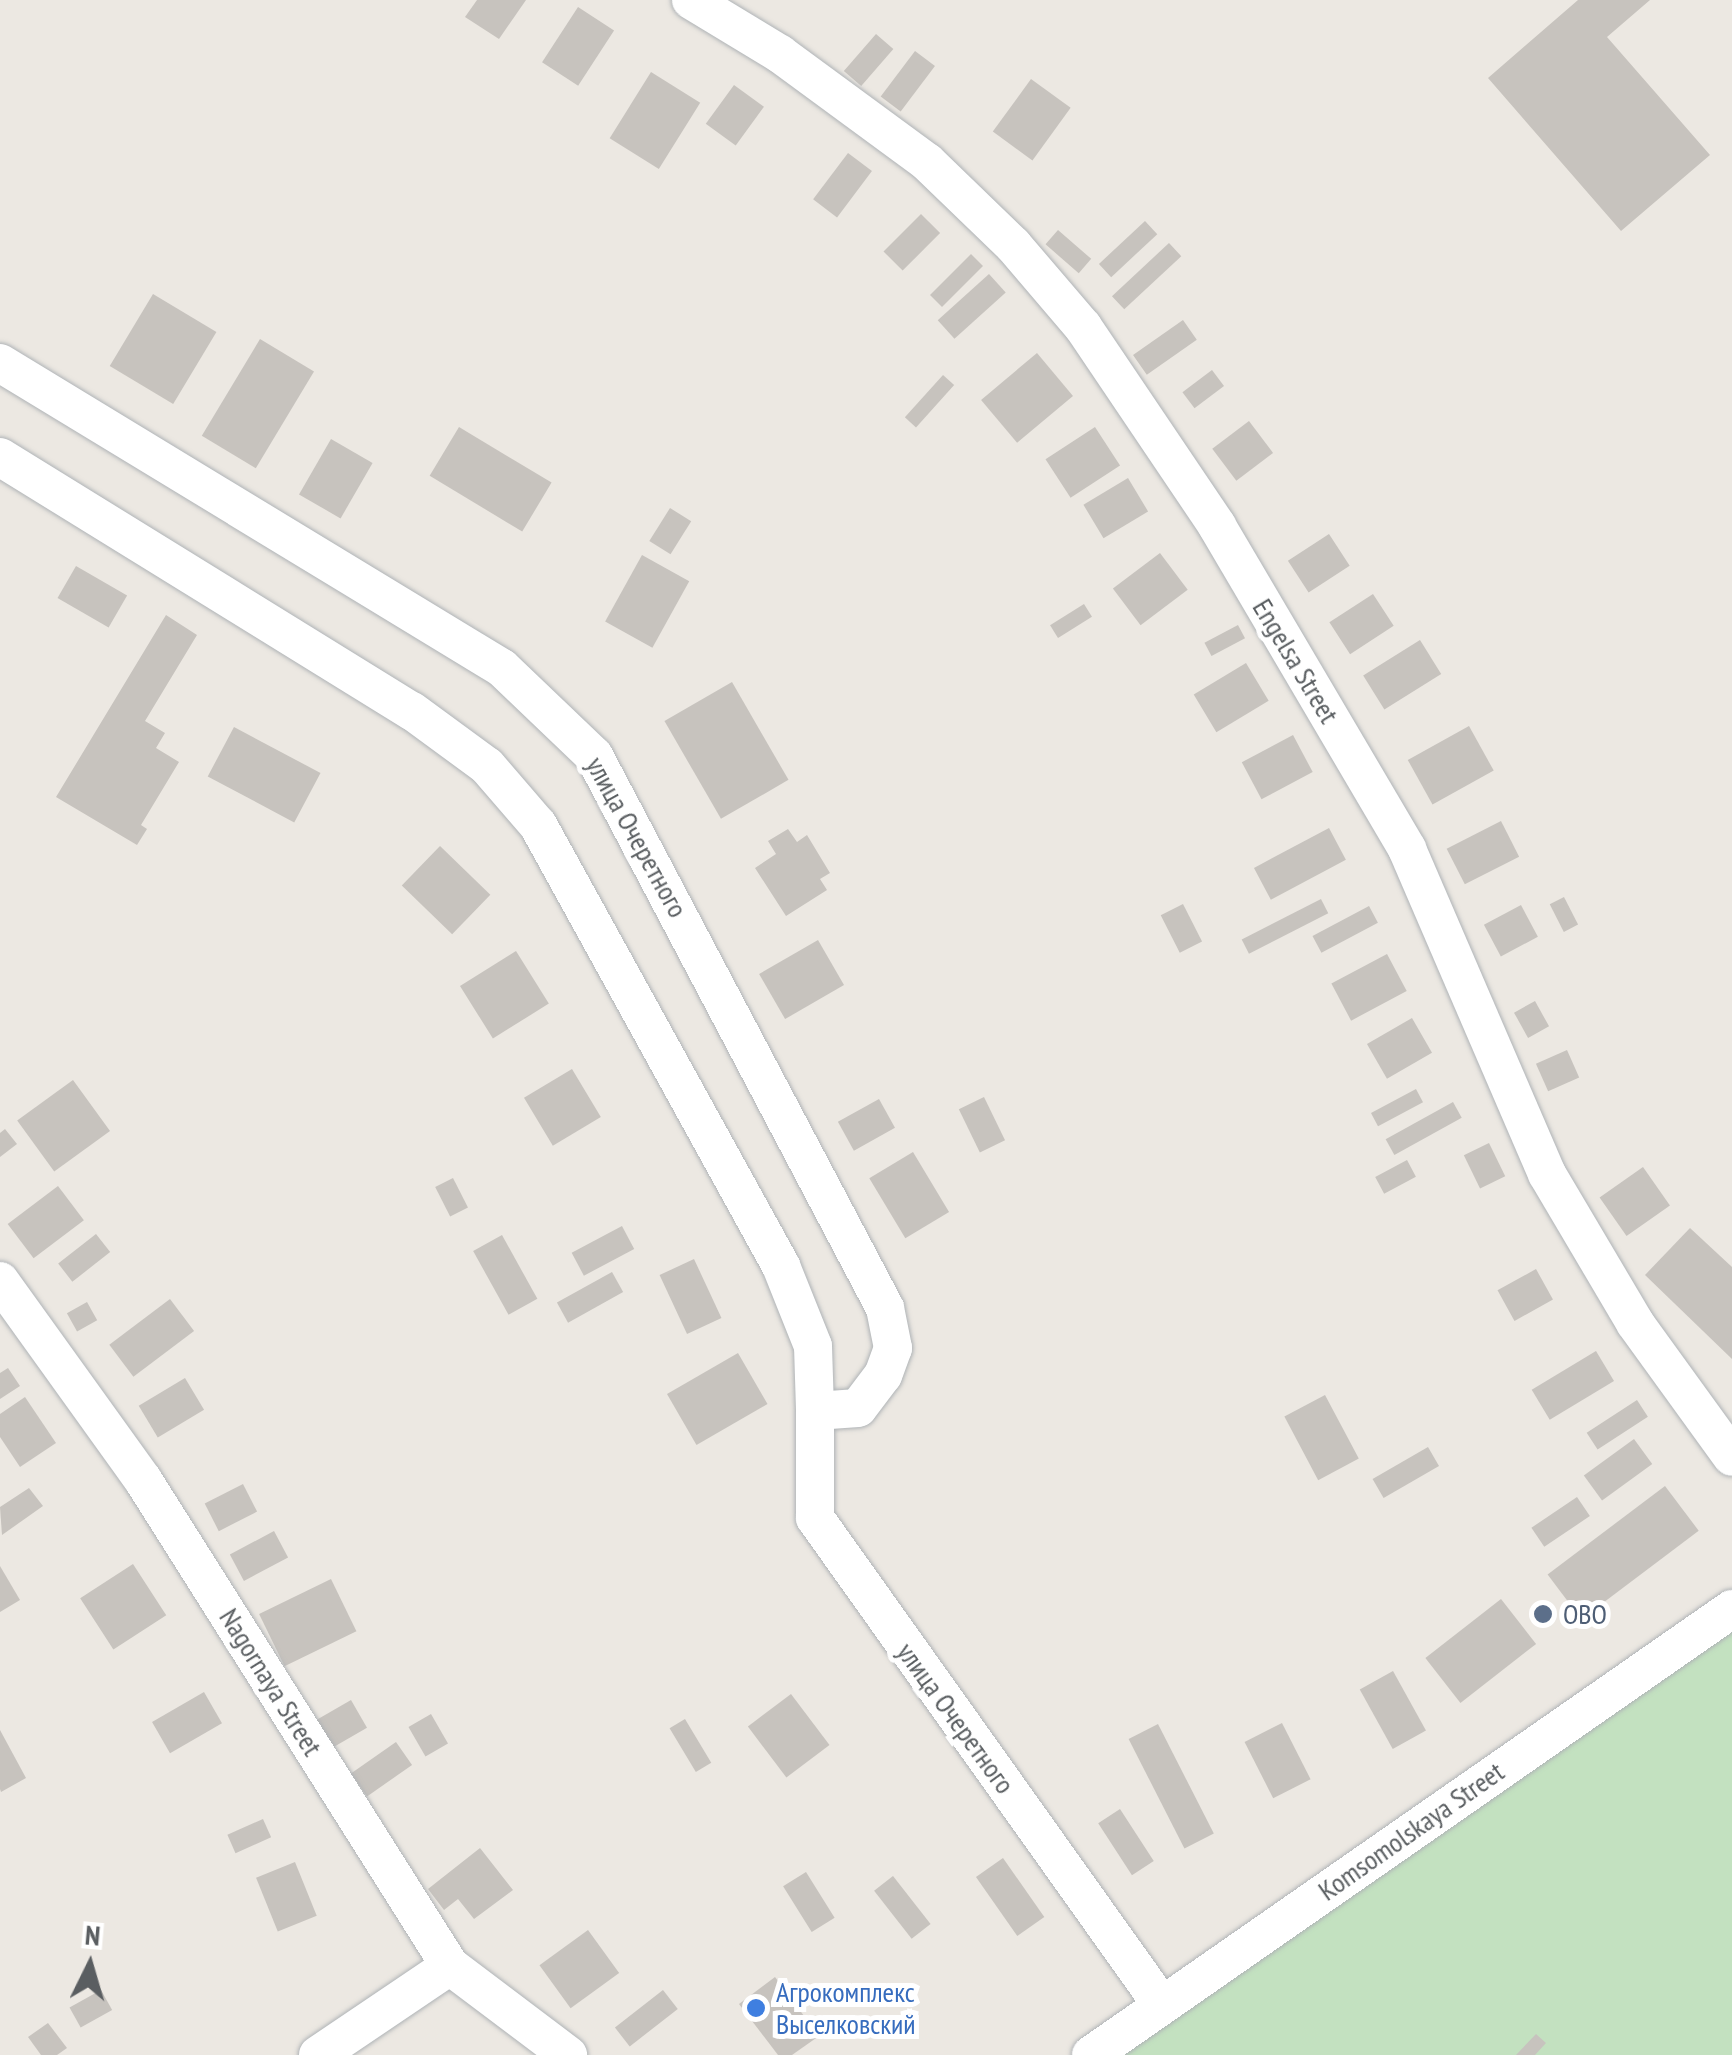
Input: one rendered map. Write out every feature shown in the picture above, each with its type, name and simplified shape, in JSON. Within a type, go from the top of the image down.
[{"type":"street","name":"Engelsa Street","points":[[690,0],[780,54],[927,162],[1013,245],[1084,327],[1217,526],[1407,849],[1547,1174],[1636,1323],[1732,1457]]},
{"type":"street","name":"улица Очеретного","points":[[0,363],[502,668],[594,756],[885,1308],[893,1348],[884,1375],[858,1408],[814,1411]]},
{"type":"street","name":"улица Очеретного","points":[[0,457],[412,711],[487,766],[525,810],[781,1266],[813,1346],[815,1518],[1161,2004]]},
{"type":"street","name":"Nagornaya Street","points":[[0,1281],[143,1480],[450,1966],[568,2055]]},
{"type":"street","name":"Komsomolskaya Street","points":[[1091,2055],[1732,1610]]},
{"type":"street","points":[[318,2055],[450,1966]]},
{"type":"green space","points":[[1732,1629],[1732,2055],[1110,2055]]},
{"type":"building","points":[[477,0],[526,0],[499,39],[465,17]]},
{"type":"building","points":[[1578,0],[1650,0],[1607,37],[1710,155],[1621,231],[1488,78]]},
{"type":"building","points":[[578,7],[614,30],[578,86],[542,62]]},
{"type":"building","points":[[876,34],[893,49],[861,86],[844,71]]},
{"type":"building","points":[[915,51],[935,66],[901,112],[881,97]]},
{"type":"building","points":[[651,72],[700,103],[659,169],[610,138]]},
{"type":"building","points":[[1031,79],[1071,108],[1032,160],[993,132]]},
{"type":"building","points":[[734,85],[764,107],[736,146],[706,124]]},
{"type":"building","points":[[848,153],[872,171],[837,217],[813,199]]},
{"type":"building","points":[[921,214],[940,233],[903,271],[884,251]]},
{"type":"building","points":[[1145,221],[1157,234],[1111,277],[1099,264]]},
{"type":"building","points":[[1058,230],[1091,259],[1079,273],[1046,244]]},
{"type":"building","points":[[1169,243],[1181,256],[1124,309],[1112,296]]},
{"type":"building","points":[[971,254],[983,266],[942,307],[930,295]]},
{"type":"building","points":[[989,274],[1006,293],[954,339],[938,320]]},
{"type":"building","points":[[153,294],[216,332],[173,404],[110,366]]},
{"type":"building","points":[[1183,320],[1197,340],[1147,375],[1133,355]]},
{"type":"building","points":[[260,339],[314,371],[256,468],[202,436]]},
{"type":"building","points":[[1037,353],[1073,396],[1017,443],[981,400]]},
{"type":"building","points":[[1212,370],[1224,386],[1194,408],[1182,392]]},
{"type":"building","points":[[943,375],[954,385],[916,427],[905,417]]},
{"type":"building","points":[[1249,421],[1273,453],[1236,481],[1212,449]]},
{"type":"building","points":[[459,427],[552,483],[522,531],[430,476]]},
{"type":"building","points":[[1095,427],[1120,466],[1071,498],[1046,459]]},
{"type":"building","points":[[331,439],[373,463],[341,518],[299,494]]},
{"type":"building","points":[[1128,478],[1148,511],[1104,538],[1083,505]]},
{"type":"building","points":[[670,508],[691,521],[671,554],[649,541]]},
{"type":"building","points":[[1329,534],[1350,566],[1309,593],[1288,561]]},
{"type":"building","points":[[1160,553],[1188,590],[1141,625],[1113,589]]},
{"type":"building","points":[[642,555],[689,581],[652,648],[605,621]]},
{"type":"building","points":[[76,566],[127,596],[109,628],[58,598]]},
{"type":"building","points":[[1373,594],[1394,626],[1350,654],[1329,622]]},
{"type":"building","points":[[1084,604],[1092,617],[1058,638],[1050,625]]},
{"type":"building","points":[[166,615],[197,635],[145,721],[165,733],[156,748],[179,762],[141,825],[147,829],[137,845],[56,797]]},
{"type":"building","points":[[1238,625],[1245,638],[1211,656],[1204,643]]},
{"type":"building","points":[[1420,640],[1441,674],[1384,709],[1363,676]]},
{"type":"building","points":[[1246,663],[1269,701],[1216,732],[1194,694]]},
{"type":"building","points":[[732,682],[788,780],[721,819],[664,721]]},
{"type":"building","points":[[1469,726],[1494,771],[1433,805],[1408,760]]},
{"type":"building","points":[[234,727],[321,773],[294,822],[208,776]]},
{"type":"building","points":[[1293,735],[1313,772],[1262,799],[1242,762]]},
{"type":"building","points":[[1501,821],[1519,857],[1465,884],[1447,849]]},
{"type":"building","points":[[1329,828],[1346,860],[1271,900],[1254,868]]},
{"type":"building","points":[[788,829],[797,842],[807,835],[830,873],[820,879],[827,890],[786,916],[755,868],[776,854],[768,841]]},
{"type":"building","points":[[440,846],[490,895],[452,934],[402,886]]},
{"type":"building","points":[[1564,897],[1578,925],[1564,932],[1550,904]]},
{"type":"building","points":[[1321,899],[1328,913],[1249,954],[1242,939]]},
{"type":"building","points":[[1183,904],[1202,941],[1180,953],[1161,915]]},
{"type":"building","points":[[1521,905],[1538,937],[1501,957],[1484,925]]},
{"type":"building","points":[[1369,906],[1378,923],[1321,953],[1312,936]]},
{"type":"building","points":[[818,940],[844,985],[785,1019],[759,974]]},
{"type":"building","points":[[516,951],[549,1004],[493,1039],[460,986]]},
{"type":"building","points":[[1387,954],[1407,991],[1351,1021],[1331,984]]},
{"type":"building","points":[[1535,1001],[1549,1026],[1528,1038],[1514,1013]]},
{"type":"building","points":[[1412,1018],[1432,1053],[1387,1079],[1367,1044]]},
{"type":"building","points":[[1567,1050],[1579,1077],[1548,1091],[1536,1064]]},
{"type":"building","points":[[572,1069],[601,1117],[553,1146],[524,1098]]},
{"type":"building","points":[[73,1080],[110,1131],[54,1172],[17,1121]]},
{"type":"building","points":[[1416,1089],[1423,1102],[1378,1126],[1371,1113]]},
{"type":"building","points":[[984,1097],[1005,1140],[980,1152],[959,1109]]},
{"type":"building","points":[[879,1099],[895,1128],[854,1151],[838,1122]]},
{"type":"building","points":[[1453,1102],[1462,1118],[1394,1155],[1386,1139]]},
{"type":"building","points":[[5,1129],[17,1144],[0,1157],[0,1133]]},
{"type":"building","points":[[1489,1143],[1505,1176],[1480,1189],[1464,1155]]},
{"type":"building","points":[[913,1152],[949,1212],[905,1238],[869,1178]]},
{"type":"building","points":[[1407,1160],[1416,1177],[1384,1194],[1375,1177]]},
{"type":"building","points":[[1643,1167],[1670,1206],[1627,1236],[1600,1197]]},
{"type":"building","points":[[453,1178],[468,1207],[450,1216],[435,1187]]},
{"type":"building","points":[[58,1186],[84,1220],[34,1258],[8,1224]]},
{"type":"building","points":[[622,1226],[634,1249],[584,1276],[572,1253]]},
{"type":"building","points":[[1690,1228],[1732,1267],[1732,1359],[1645,1275]]},
{"type":"building","points":[[96,1234],[110,1252],[72,1282],[58,1264]]},
{"type":"building","points":[[502,1235],[537,1299],[509,1315],[473,1251]]},
{"type":"building","points":[[694,1259],[721,1318],[687,1334],[660,1275]]},
{"type":"building","points":[[1536,1269],[1553,1300],[1514,1321],[1498,1290]]},
{"type":"building","points":[[612,1272],[623,1292],[568,1323],[557,1303]]},
{"type":"building","points":[[170,1299],[194,1331],[133,1377],[109,1345]]},
{"type":"building","points":[[87,1302],[97,1320],[77,1332],[67,1313]]},
{"type":"building","points":[[1596,1351],[1614,1381],[1550,1420],[1532,1390]]},
{"type":"building","points":[[738,1353],[768,1404],[696,1445],[667,1394]]},
{"type":"building","points":[[8,1368],[20,1386],[0,1399],[0,1373]]},
{"type":"building","points":[[185,1378],[204,1410],[158,1438],[139,1406]]},
{"type":"building","points":[[1325,1395],[1359,1459],[1318,1480],[1284,1417]]},
{"type":"building","points":[[25,1397],[56,1443],[20,1467],[0,1437],[0,1414]]},
{"type":"building","points":[[1637,1400],[1648,1417],[1598,1449],[1587,1433]]},
{"type":"building","points":[[1634,1439],[1652,1464],[1602,1501],[1584,1475]]},
{"type":"building","points":[[1428,1447],[1439,1466],[1384,1498],[1373,1479]]},
{"type":"building","points":[[243,1484],[257,1512],[219,1531],[205,1504]]},
{"type":"building","points":[[1665,1486],[1699,1531],[1581,1619],[1548,1574]]},
{"type":"building","points":[[29,1488],[43,1506],[2,1535],[0,1507]]},
{"type":"building","points":[[1577,1497],[1590,1516],[1544,1547],[1531,1528]]},
{"type":"building","points":[[274,1531],[288,1557],[244,1581],[230,1554]]},
{"type":"building","points":[[133,1564],[166,1615],[113,1649],[80,1598]]},
{"type":"building","points":[[0,1566],[20,1600],[0,1612]]},
{"type":"building","points":[[331,1579],[356,1631],[285,1666],[259,1614]]},
{"type":"building","points":[[1501,1599],[1536,1644],[1460,1703],[1425,1658]]},
{"type":"building","points":[[1393,1671],[1426,1730],[1393,1749],[1360,1689]]},
{"type":"building","points":[[204,1692],[222,1723],[170,1753],[152,1722]]},
{"type":"building","points":[[791,1694],[830,1745],[786,1778],[748,1726]]},
{"type":"building","points":[[351,1700],[367,1728],[332,1748],[316,1720]]},
{"type":"building","points":[[431,1714],[448,1743],[425,1756],[408,1727]]},
{"type":"building","points":[[685,1719],[711,1763],[696,1772],[670,1728]]},
{"type":"building","points":[[1282,1723],[1311,1779],[1273,1798],[1245,1742]]},
{"type":"building","points":[[1158,1724],[1214,1834],[1184,1849],[1129,1739]]},
{"type":"building","points":[[0,1730],[26,1778],[1,1792],[0,1789]]},
{"type":"building","points":[[396,1742],[412,1765],[367,1796],[351,1774]]},
{"type":"building","points":[[1120,1809],[1154,1861],[1132,1875],[1098,1823]]},
{"type":"building","points":[[263,1819],[271,1837],[236,1853],[227,1835]]},
{"type":"building","points":[[480,1848],[513,1890],[474,1919],[458,1899],[444,1910],[428,1889]]},
{"type":"building","points":[[1003,1858],[1044,1917],[1017,1936],[976,1877]]},
{"type":"building","points":[[295,1862],[317,1916],[278,1932],[256,1878]]},
{"type":"building","points":[[806,1872],[835,1918],[812,1932],[783,1886]]},
{"type":"building","points":[[893,1876],[931,1924],[912,1939],[874,1891]]},
{"type":"building","points":[[588,1930],[619,1973],[571,2008],[539,1965]]},
{"type":"building","points":[[775,1977],[819,2036],[792,2055],[778,2055],[739,2004]]},
{"type":"building","points":[[101,1990],[112,2010],[81,2028],[70,2007]]},
{"type":"building","points":[[663,1990],[678,2009],[630,2046],[615,2028]]},
{"type":"building","points":[[48,2023],[67,2048],[57,2055],[41,2055],[28,2037]]},
{"type":"building","points":[[1536,2034],[1546,2043],[1535,2055],[1516,2055]]},
{"type":"place","name":"ОВО","points":[[1543,1614]]},
{"type":"place","name":"Агрокомплекс Выселковский","points":[[756,2008]]}]
